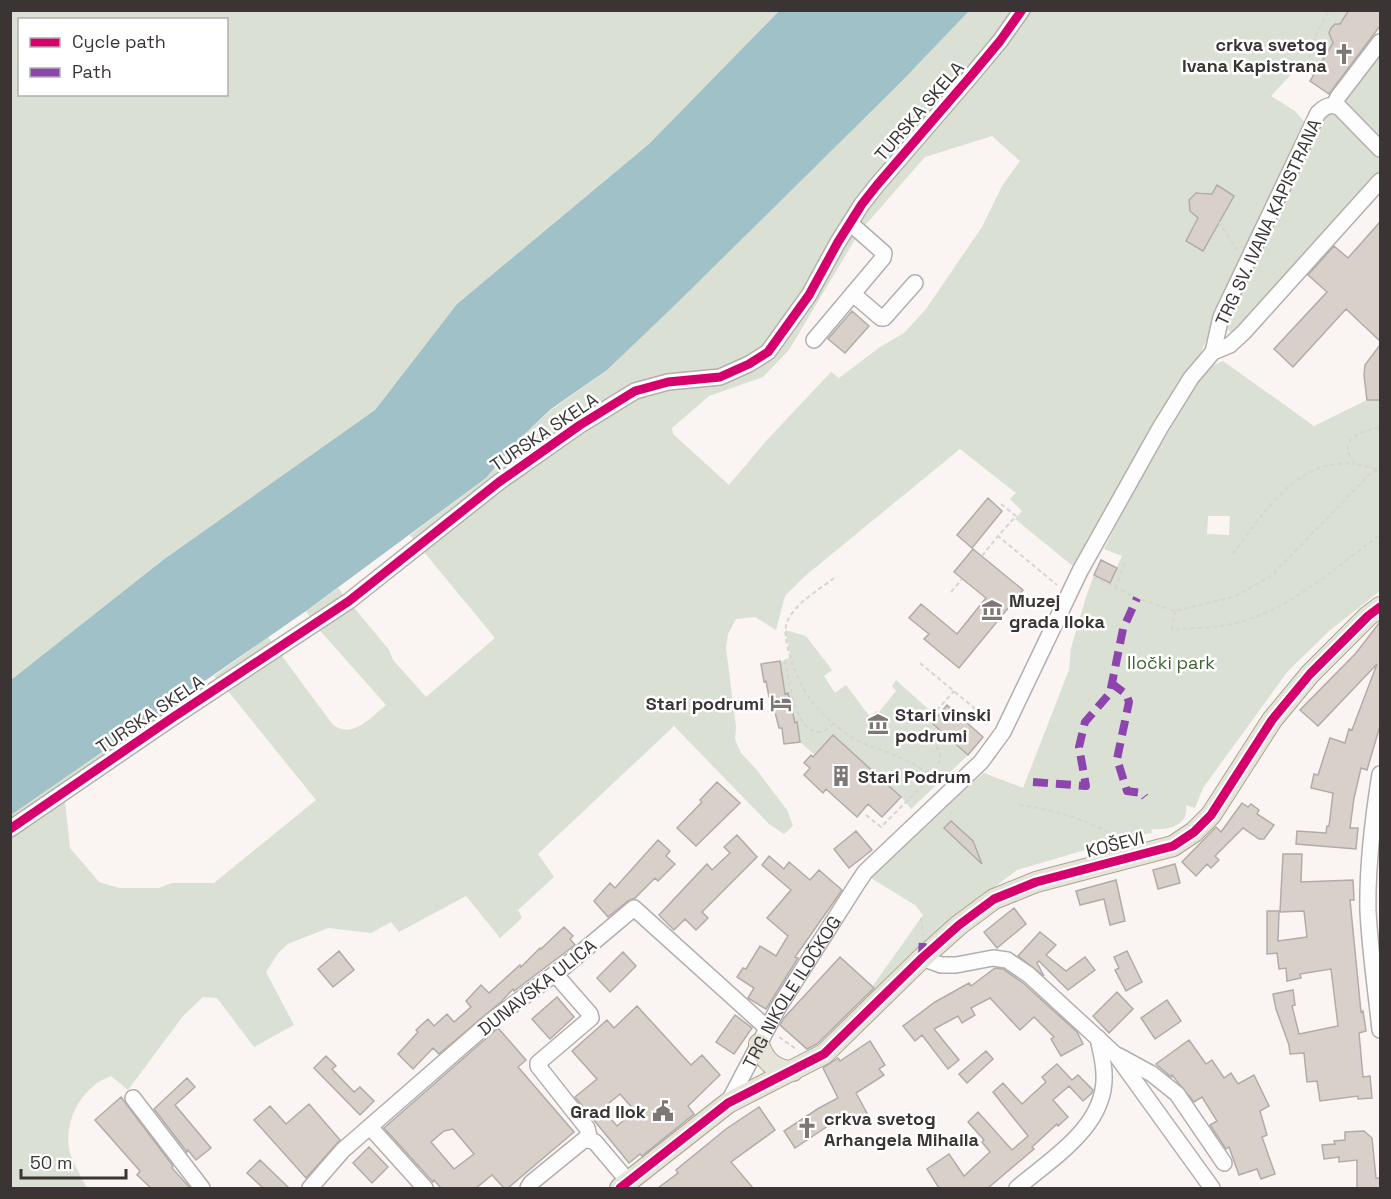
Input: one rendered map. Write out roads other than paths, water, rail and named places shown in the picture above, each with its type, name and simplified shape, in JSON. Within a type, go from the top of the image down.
[{"type":"main road","name":"KOŠEVI","points":[[813,1061],[835,1045],[922,958],[959,925],[994,899],[1036,882],[1173,846],[1194,832],[1211,815],[1272,720],[1289,699],[1326,658],[1380,607]]},
{"type":"main road","points":[[763,1036],[765,1059],[779,1069],[793,1071]]},
{"type":"main road","name":"TRG NIKOLE ILOČKOG","points":[[625,1186],[728,1103],[813,1061]]},
{"type":"street","name":"TURSKA SKELA","points":[[10,829],[172,718],[332,613],[499,482],[580,425],[635,391],[668,382],[720,377],[749,364],[768,352],[809,295],[850,223],[877,185],[978,68],[1022,10]]},
{"type":"street","points":[[1334,105],[1380,42]]},
{"type":"street","name":"TRG SV. IVANA KAPISTRANA","points":[[1213,352],[1221,317],[1318,113],[1328,105],[1340,108],[1380,149]]},
{"type":"street","name":"TRG SV. IVANA KAPISTRANA","points":[[1213,352],[1230,345],[1244,332],[1380,181]]},
{"type":"street","points":[[814,340],[880,261],[884,253],[850,223]]},
{"type":"street","points":[[853,294],[881,318],[884,318],[915,283]]},
{"type":"street","name":"TRG NIKOLE ILOČKOG","points":[[728,1103],[763,1036],[865,872],[981,762],[1003,732],[1080,571],[1160,428],[1191,378],[1213,352]]},
{"type":"street","points":[[1380,774],[1373,827],[1368,909],[1380,1030]]},
{"type":"street","name":"DUNAVSKA ULICA","points":[[310,1188],[343,1150],[491,1021],[555,974],[634,908],[763,1036]]},
{"type":"street","points":[[922,958],[940,965],[956,965],[993,958],[1007,960],[1029,975],[1116,1055],[1212,1188]]},
{"type":"street","points":[[555,974],[591,1018],[538,1063],[538,1066],[587,1128],[590,1140]]},
{"type":"street","points":[[1017,1188],[1088,1126],[1099,1103],[1104,1076],[1098,1038]]},
{"type":"street","points":[[1116,1055],[1152,1074],[1176,1094],[1224,1163]]},
{"type":"street","points":[[133,1098],[202,1188]]},
{"type":"street","points":[[370,1127],[425,1188]]},
{"type":"street","points":[[528,1188],[531,1183],[585,1139],[595,1142],[625,1186]]},
{"type":"water","points":[[779,11],[969,11],[901,82],[678,302],[607,370],[551,409],[518,440],[486,478],[306,611],[11,815],[11,680],[163,560],[375,410],[457,304],[649,144]]},
{"type":"place","name":"crkva svetog Ivana Kapistrana","points":[[1344,54]]},
{"type":"place","name":"Muzej grada Iloka","points":[[992,610]]},
{"type":"place","name":"Stari podrumi","points":[[781,703]]},
{"type":"place","name":"Stari vinski podrumi","points":[[878,724]]},
{"type":"place","name":"Stari Podrum","points":[[841,776]]},
{"type":"place","name":"Grad Ilok","points":[[663,1111]]},
{"type":"place","name":"crkva svetog Arhangela Mihaila","points":[[807,1128]]},
{"type":"park label","name":"Iločki park","points":[[1171,662]]}]
